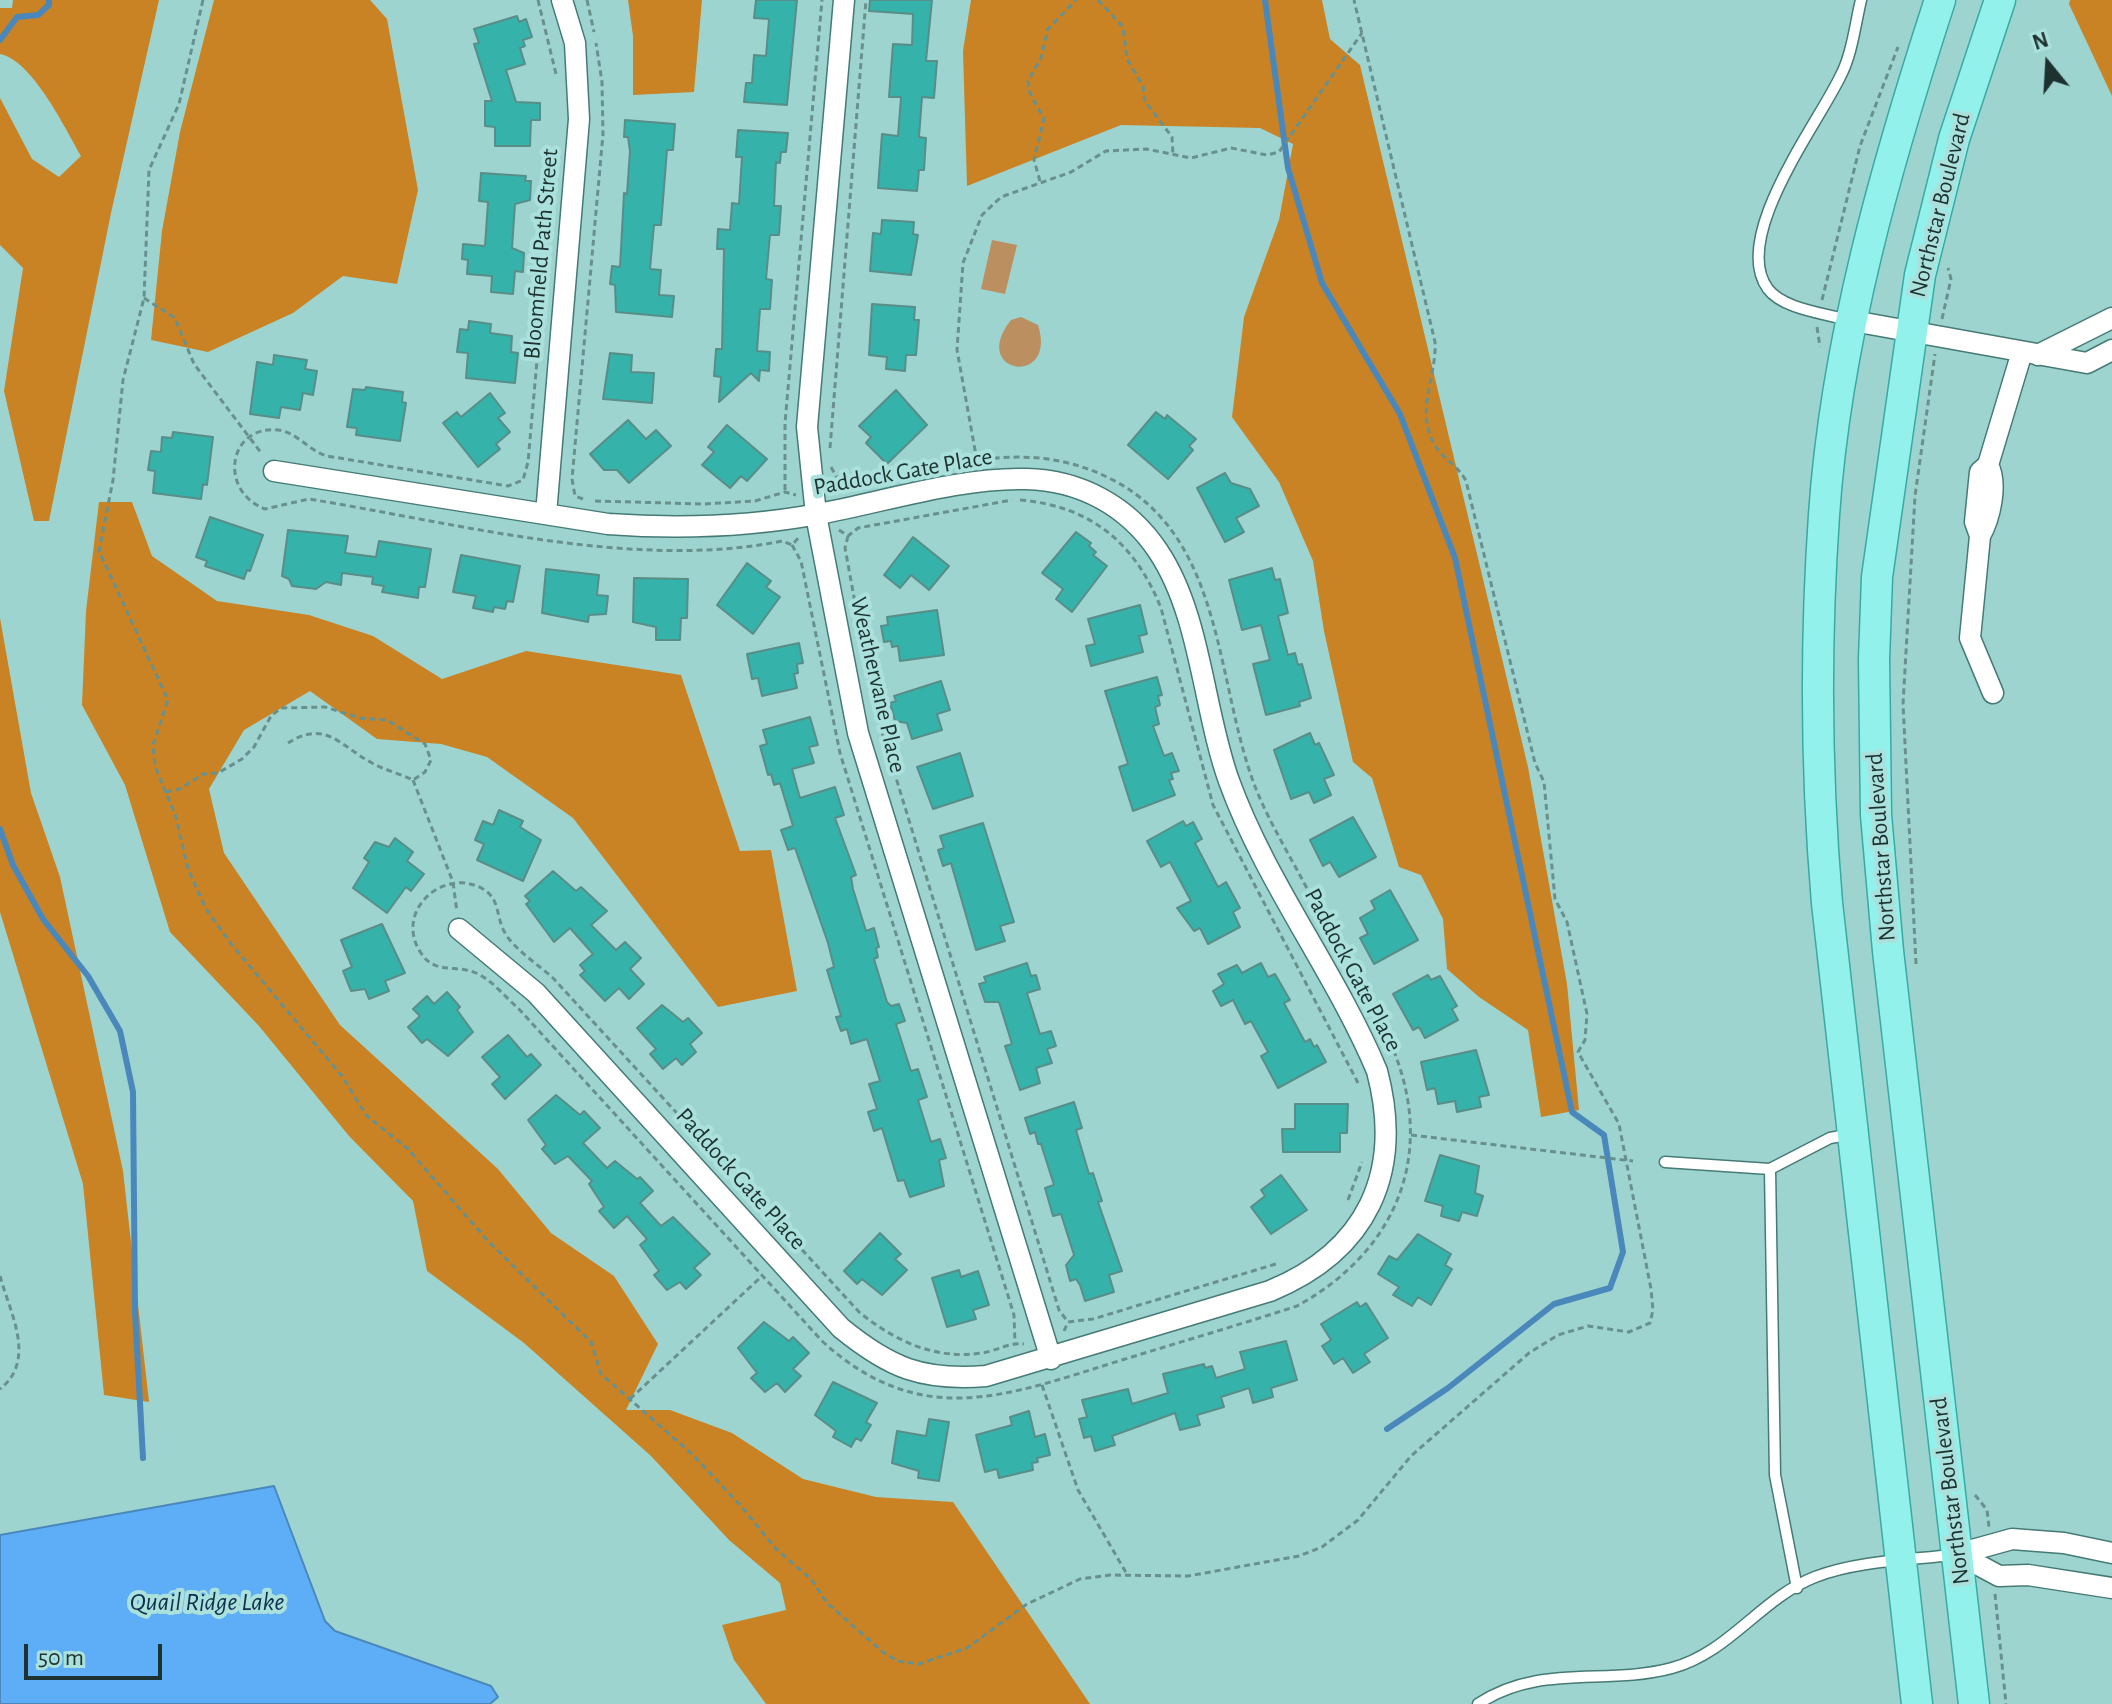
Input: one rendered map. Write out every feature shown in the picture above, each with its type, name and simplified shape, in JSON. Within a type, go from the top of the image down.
[{"type":"main road","points":[[1917,1704],[1852,1134],[1820,813],[1817,697],[1824,513],[1853,321],[1886,175],[1940,0]]},
{"type":"main road","name":"Northstar Boulevard","points":[[1974,1704],[1911,1177],[1876,801],[1874,659],[1877,577],[1924,335],[1920,275],[1954,139],[2000,0]]},
{"type":"street","name":"Bloomfield Path Street","points":[[546,514],[579,119],[575,43],[562,0]]},
{"type":"street","name":"Weathervane Place","points":[[844,0],[807,427],[816,515],[858,733],[1051,1359]]},
{"type":"street","points":[[1993,693],[1970,638],[1980,536],[1975,522],[1980,472],[1988,465],[2030,353],[2112,318]]},
{"type":"street","points":[[1853,321],[2087,363],[2112,350]]},
{"type":"street","name":"Paddock Gate Place","points":[[274,471],[546,514],[663,528],[744,525],[816,515],[981,483],[1027,479],[1091,492],[1140,528],[1159,551],[1173,577],[1228,780],[1259,847],[1366,1045],[1385,1103],[1388,1135],[1385,1169],[1361,1221],[1327,1261],[1301,1278],[1270,1291],[986,1376],[950,1379],[895,1367],[841,1328],[536,993],[459,929]]},
{"type":"street","points":[[1958,1554],[2012,1539],[2038,1539],[2112,1553]]},
{"type":"street","points":[[1958,1554],[1993,1573],[2112,1588]]},
{"type":"lane","points":[[1853,321],[1786,302],[1769,291],[1759,272],[1757,247],[1771,204],[1842,74],[1861,0]]},
{"type":"lane","points":[[1665,1162],[1770,1169],[1830,1138],[1852,1134]]},
{"type":"lane","points":[[1770,1169],[1775,1475],[1797,1588]]},
{"type":"lane","points":[[1478,1704],[1494,1693],[1531,1680],[1673,1668],[1713,1651],[1815,1578],[1901,1561],[1958,1554]]},
{"type":"path","points":[[785,492],[785,423],[822,0]]},
{"type":"path","points":[[830,452],[866,0]]},
{"type":"path","points":[[1040,181],[1034,160],[1044,119],[1030,93],[1028,81],[1041,58],[1048,29],[1076,0]]},
{"type":"path","points":[[1098,0],[1123,27],[1127,59],[1143,86],[1145,101],[1172,137],[1173,155]]},
{"type":"path","points":[[1354,0],[1435,342],[1436,363],[1426,395],[1432,441],[1442,455],[1459,468],[1466,481],[1496,591],[1535,763],[1544,782],[1555,899],[1567,922],[1587,1014],[1585,1040],[1578,1052],[1619,1124],[1651,1289],[1650,1323]]},
{"type":"path","points":[[981,483],[957,350],[963,263],[982,215],[1001,197],[1071,172],[1115,149],[1146,149],[1203,157],[1231,148],[1267,155],[1279,152],[1294,135],[1362,33]]},
{"type":"path","points":[[1916,972],[1903,704],[1924,335],[1951,279],[1947,260]]},
{"type":"path","points":[[144,298],[175,318],[194,364],[274,471]]},
{"type":"path","points":[[830,465],[839,481]]},
{"type":"path","points":[[518,484],[526,491]]},
{"type":"path","points":[[848,536],[845,548],[874,706],[1059,1310],[1068,1322]]},
{"type":"path","points":[[166,792],[180,789],[203,774],[218,773],[242,759],[254,747],[271,716],[281,708],[292,707],[341,709],[360,718],[387,720],[402,728],[430,751],[431,760],[425,772],[413,780]]},
{"type":"path","points":[[288,743],[302,734],[317,732],[355,751],[371,763],[413,780],[453,882],[459,929]]},
{"type":"path","points":[[1411,1135],[1633,1161]]},
{"type":"path","points":[[630,1399],[762,1275]]},
{"type":"path","points":[[0,1276],[20,1345],[17,1368],[0,1389]]},
{"type":"path","points":[[1042,1385],[1078,1490],[1128,1576]]},
{"type":"path","points":[[1969,1484],[1987,1510],[1990,1545]]},
{"type":"path","points":[[1993,1573],[2006,1704]]},
{"type":"shaded area","points":[[13,0],[159,0],[111,213],[49,521],[34,521],[4,391],[23,268],[0,245],[0,98],[32,159],[59,177],[81,156],[35,82],[12,59],[0,54],[0,8],[12,8]]},
{"type":"shaded area","points":[[214,0],[370,0],[387,19],[418,190],[397,284],[343,276],[293,313],[208,352],[151,340],[162,231],[180,132]]},
{"type":"shaded area","points":[[628,0],[702,0],[694,92],[633,95],[633,36]]},
{"type":"shaded area","points":[[971,0],[1322,0],[1330,39],[1360,65],[1528,767],[1567,984],[1579,1110],[1541,1117],[1528,1030],[1479,997],[1447,969],[1443,919],[1421,875],[1399,867],[1372,778],[1353,762],[1324,631],[1313,561],[1279,482],[1232,417],[1244,317],[1279,220],[1293,144],[1260,128],[1121,125],[967,186],[963,51]]},
{"type":"shaded area","points":[[2070,0],[2112,0],[2112,96],[2069,4]]},
{"type":"shaded area","points":[[992,240],[1017,245],[1005,294],[981,289]]},
{"type":"shaded area","points":[[1021,317],[1038,325],[1041,345],[1036,358],[1027,365],[1016,366],[1006,362],[1000,352],[1001,338],[1011,320]]},
{"type":"shaded area","points":[[99,502],[132,502],[152,556],[217,601],[309,615],[373,636],[442,679],[526,651],[681,675],[740,851],[771,850],[797,991],[718,1007],[573,818],[487,757],[441,744],[377,739],[310,691],[244,730],[209,789],[224,853],[340,1025],[498,1169],[551,1233],[614,1276],[658,1344],[626,1410],[670,1410],[732,1433],[803,1479],[876,1497],[953,1502],[1090,1704],[766,1704],[734,1660],[722,1625],[786,1610],[780,1583],[729,1540],[651,1456],[524,1343],[427,1271],[413,1201],[349,1136],[259,1026],[170,932],[125,785],[82,705],[86,611]]},
{"type":"shaded area","points":[[0,618],[31,793],[60,877],[123,1171],[149,1402],[104,1395],[83,1184],[0,912]]},
{"type":"water","name":"Quail Ridge Lake","points":[[274,1486],[325,1621],[335,1631],[491,1686],[498,1697],[490,1704],[0,1704],[0,1535]]},
{"type":"building","points":[[756,0],[797,0],[787,105],[744,102],[746,83],[752,83],[754,55],[766,56],[769,19],[754,18]]},
{"type":"building","points":[[870,0],[932,0],[926,61],[937,61],[934,98],[922,97],[919,137],[926,138],[924,170],[919,170],[917,191],[878,188],[882,134],[898,136],[901,97],[889,97],[893,44],[912,45],[913,14],[869,11]]},
{"type":"building","points":[[517,16],[519,22],[526,19],[532,37],[523,40],[525,46],[520,48],[525,64],[506,70],[516,102],[540,103],[540,120],[531,120],[530,146],[495,146],[495,127],[485,126],[485,101],[492,101],[474,44],[479,43],[474,29]]},
{"type":"building","points":[[625,120],[675,124],[673,150],[667,150],[661,225],[654,225],[650,269],[661,270],[659,295],[674,296],[672,317],[616,312],[615,285],[610,284],[612,266],[620,267],[624,193],[627,194],[630,151],[628,137],[624,137]]},
{"type":"building","points":[[738,130],[788,133],[786,152],[781,152],[780,163],[776,162],[774,206],[781,206],[779,235],[770,235],[766,279],[772,280],[770,309],[760,309],[757,351],[770,352],[769,371],[760,370],[759,381],[751,373],[719,402],[721,377],[714,376],[716,349],[722,349],[724,249],[717,249],[718,229],[730,230],[732,203],[739,204],[742,157],[736,157]]},
{"type":"building","points":[[481,173],[526,176],[525,181],[531,181],[530,200],[515,204],[512,248],[524,253],[523,272],[515,271],[513,294],[491,292],[492,276],[467,274],[468,260],[462,259],[463,244],[485,246],[488,202],[479,201]]},
{"type":"building","points":[[882,220],[914,222],[913,234],[918,235],[911,275],[870,271],[873,233],[881,234]]},
{"type":"building","points":[[872,304],[915,307],[914,320],[919,320],[916,355],[906,355],[905,371],[886,369],[887,357],[869,355]]},
{"type":"building","points":[[469,321],[491,324],[490,333],[512,336],[511,352],[518,353],[515,383],[466,378],[468,353],[457,352],[460,329],[468,330]]},
{"type":"building","points":[[610,353],[632,355],[631,372],[654,373],[652,403],[603,399]]},
{"type":"building","points":[[274,355],[307,360],[305,369],[317,371],[313,395],[303,393],[300,410],[281,407],[279,418],[250,414],[257,362],[273,365]]},
{"type":"building","points":[[366,387],[403,392],[402,402],[406,403],[400,441],[356,435],[357,428],[347,427],[353,389],[365,390]]},
{"type":"building","points":[[896,390],[927,425],[887,464],[866,443],[871,437],[859,426]]},
{"type":"building","points":[[490,393],[505,413],[498,418],[510,432],[496,444],[500,449],[478,467],[443,423],[457,412],[461,417]]},
{"type":"building","points":[[1156,412],[1165,419],[1167,415],[1196,439],[1189,446],[1193,450],[1168,479],[1128,445]]},
{"type":"building","points":[[628,420],[646,439],[656,430],[671,446],[629,483],[617,470],[604,470],[590,454]]},
{"type":"building","points":[[727,425],[767,459],[747,481],[741,476],[730,488],[702,465],[714,452],[708,447]]},
{"type":"building","points":[[173,432],[213,437],[207,485],[203,484],[201,499],[153,493],[155,471],[148,470],[151,451],[161,452],[162,437],[172,438]]},
{"type":"building","points":[[1225,473],[1231,483],[1250,489],[1259,506],[1236,518],[1244,532],[1225,542],[1197,488]]},
{"type":"building","points":[[210,517],[263,535],[244,579],[205,566],[207,561],[196,557]]},
{"type":"building","points":[[288,530],[348,536],[345,553],[376,557],[379,541],[431,549],[425,587],[419,587],[418,598],[382,592],[384,586],[372,584],[373,577],[342,573],[341,585],[326,582],[316,589],[292,586],[289,579],[282,576]]},
{"type":"building","points":[[1076,532],[1091,543],[1089,546],[1096,552],[1093,555],[1107,566],[1072,612],[1056,599],[1063,589],[1042,573]]},
{"type":"building","points":[[913,537],[949,566],[929,590],[911,575],[900,588],[884,575]]},
{"type":"building","points":[[461,555],[520,566],[513,602],[507,601],[505,609],[494,607],[493,612],[473,608],[476,596],[453,592]]},
{"type":"building","points":[[747,563],[771,581],[766,587],[780,597],[753,634],[717,605]]},
{"type":"building","points":[[1272,568],[1275,580],[1280,579],[1288,613],[1278,616],[1288,655],[1295,653],[1298,665],[1302,664],[1311,698],[1299,702],[1300,706],[1266,715],[1253,664],[1270,660],[1261,625],[1242,630],[1229,580]]},
{"type":"building","points":[[546,569],[599,575],[597,595],[608,596],[606,614],[589,615],[588,622],[542,613]]},
{"type":"building","points":[[634,578],[688,579],[687,618],[681,618],[680,640],[656,640],[656,627],[633,622]]},
{"type":"building","points":[[1140,605],[1147,634],[1139,636],[1143,652],[1091,666],[1086,646],[1095,644],[1088,619]]},
{"type":"building","points":[[937,610],[944,655],[900,661],[898,646],[892,647],[891,641],[884,642],[881,626],[888,625],[887,617]]},
{"type":"building","points":[[799,643],[803,663],[797,664],[798,673],[794,674],[797,688],[762,696],[758,678],[752,679],[747,654]]},
{"type":"building","points":[[1157,677],[1162,695],[1158,696],[1160,705],[1155,707],[1159,724],[1153,726],[1164,756],[1172,753],[1179,771],[1171,773],[1173,779],[1169,780],[1175,795],[1133,811],[1119,767],[1128,764],[1105,691]]},
{"type":"building","points":[[941,681],[950,710],[937,714],[942,730],[912,739],[907,723],[895,721],[890,703],[896,701],[894,696]]},
{"type":"building","points":[[810,717],[818,745],[809,747],[814,763],[792,769],[800,798],[835,787],[844,815],[835,818],[856,875],[851,877],[853,889],[866,931],[874,928],[879,947],[876,948],[878,957],[874,959],[887,1002],[891,1006],[899,1004],[905,1021],[896,1024],[911,1071],[918,1069],[927,1097],[918,1100],[931,1142],[940,1139],[946,1158],[939,1160],[944,1186],[910,1197],[904,1180],[898,1181],[882,1128],[874,1131],[868,1112],[877,1109],[869,1084],[880,1081],[867,1039],[851,1044],[847,1029],[841,1031],[836,1017],[841,1016],[827,970],[834,967],[828,943],[795,848],[788,850],[781,830],[793,826],[780,783],[774,785],[771,774],[768,775],[760,746],[767,744],[763,730]]},
{"type":"building","points":[[1310,733],[1315,745],[1319,743],[1334,775],[1324,779],[1331,795],[1314,803],[1309,792],[1291,799],[1274,750]]},
{"type":"building","points":[[960,753],[973,796],[933,809],[917,767]]},
{"type":"building","points":[[499,810],[523,821],[520,827],[541,840],[523,881],[477,860],[484,844],[475,840],[483,821],[493,825]]},
{"type":"building","points":[[1353,817],[1376,857],[1339,877],[1330,862],[1323,866],[1310,840]]},
{"type":"building","points":[[1183,821],[1186,826],[1193,822],[1202,839],[1195,843],[1218,887],[1226,882],[1240,908],[1233,912],[1240,927],[1208,944],[1200,928],[1194,931],[1177,908],[1191,901],[1170,862],[1161,867],[1147,841]]},
{"type":"building","points":[[983,823],[1014,922],[1000,926],[1005,941],[976,950],[951,863],[943,866],[938,850],[944,848],[940,836]]},
{"type":"building","points":[[395,838],[413,852],[407,861],[424,874],[411,891],[406,887],[387,913],[353,888],[369,862],[364,858],[375,842],[389,847]]},
{"type":"building","points":[[553,871],[576,891],[581,887],[607,911],[591,925],[616,950],[625,942],[641,958],[630,969],[644,984],[629,999],[619,988],[605,1001],[580,975],[585,971],[580,965],[593,954],[570,928],[554,942],[526,904],[530,901],[525,896]]},
{"type":"building","points":[[1390,890],[1418,940],[1374,964],[1360,938],[1368,934],[1360,918],[1375,909],[1371,901]]},
{"type":"building","points":[[382,924],[405,973],[385,981],[389,991],[369,999],[365,989],[351,991],[343,971],[352,967],[341,940]]},
{"type":"building","points":[[1027,963],[1031,976],[1036,975],[1040,989],[1027,993],[1040,1034],[1051,1031],[1056,1046],[1047,1049],[1052,1063],[1036,1068],[1040,1083],[1020,1090],[1005,1046],[1012,1044],[999,1002],[985,1002],[979,984],[986,982],[984,977]]},
{"type":"building","points":[[1261,963],[1268,977],[1275,974],[1290,1000],[1284,1003],[1305,1042],[1310,1039],[1314,1047],[1317,1045],[1326,1062],[1278,1088],[1261,1056],[1268,1052],[1251,1021],[1245,1024],[1233,1000],[1221,1006],[1213,991],[1224,984],[1218,974],[1237,965],[1242,973]]},
{"type":"building","points":[[1428,975],[1431,980],[1440,976],[1457,1006],[1452,1009],[1458,1020],[1425,1038],[1419,1027],[1413,1030],[1393,994]]},
{"type":"building","points":[[447,992],[460,1007],[457,1010],[473,1032],[448,1056],[427,1039],[422,1043],[408,1027],[420,1016],[413,1009],[427,996],[434,1004]]},
{"type":"building","points":[[662,1005],[683,1022],[688,1018],[702,1033],[690,1044],[696,1052],[682,1065],[676,1058],[663,1069],[650,1054],[656,1049],[637,1028]]},
{"type":"building","points":[[508,1035],[527,1057],[531,1054],[541,1065],[505,1099],[492,1084],[500,1077],[482,1057]]},
{"type":"building","points":[[1476,1050],[1489,1095],[1479,1097],[1481,1107],[1457,1112],[1455,1101],[1438,1104],[1435,1088],[1427,1090],[1421,1062]]},
{"type":"building","points":[[556,1095],[580,1115],[584,1111],[600,1128],[583,1143],[607,1168],[615,1161],[637,1179],[640,1177],[653,1191],[640,1203],[661,1226],[673,1217],[710,1254],[694,1268],[701,1275],[686,1289],[680,1282],[667,1290],[654,1275],[659,1271],[640,1245],[647,1239],[627,1216],[614,1228],[599,1211],[604,1207],[589,1184],[592,1181],[568,1156],[555,1164],[542,1149],[546,1145],[528,1120]]},
{"type":"building","points":[[1074,1102],[1082,1128],[1076,1130],[1089,1174],[1093,1173],[1102,1201],[1098,1202],[1122,1271],[1109,1275],[1114,1292],[1085,1301],[1076,1279],[1070,1281],[1066,1265],[1074,1255],[1061,1214],[1053,1216],[1045,1188],[1054,1185],[1041,1144],[1038,1144],[1035,1132],[1030,1134],[1025,1118]]},
{"type":"building","points":[[1295,1104],[1348,1104],[1347,1133],[1340,1133],[1340,1152],[1283,1152],[1282,1129],[1295,1129]]},
{"type":"building","points":[[1440,1155],[1479,1166],[1475,1193],[1483,1196],[1477,1216],[1462,1212],[1459,1221],[1441,1216],[1443,1206],[1425,1201]]},
{"type":"building","points":[[1281,1175],[1307,1210],[1271,1234],[1251,1207],[1265,1196],[1261,1190]]},
{"type":"building","points":[[880,1233],[901,1254],[895,1259],[907,1270],[882,1295],[862,1279],[857,1284],[844,1271]]},
{"type":"building","points":[[1418,1234],[1451,1254],[1445,1265],[1452,1269],[1431,1305],[1418,1297],[1412,1306],[1393,1295],[1399,1287],[1378,1274],[1389,1256],[1397,1260]]},
{"type":"building","points":[[959,1270],[961,1277],[978,1271],[989,1305],[973,1310],[976,1319],[947,1327],[932,1278]]},
{"type":"building","points":[[1357,1302],[1360,1307],[1366,1303],[1388,1338],[1364,1354],[1370,1362],[1353,1373],[1343,1358],[1334,1364],[1322,1346],[1331,1340],[1321,1324]]},
{"type":"building","points":[[764,1322],[789,1341],[793,1337],[809,1353],[793,1369],[801,1376],[785,1392],[777,1383],[765,1392],[751,1378],[757,1373],[738,1348]]},
{"type":"building","points":[[1286,1341],[1297,1380],[1271,1388],[1273,1397],[1253,1403],[1249,1388],[1221,1397],[1224,1407],[1197,1415],[1200,1425],[1180,1430],[1175,1413],[1112,1436],[1115,1445],[1095,1451],[1091,1436],[1084,1438],[1079,1419],[1087,1417],[1082,1400],[1128,1389],[1132,1404],[1168,1393],[1163,1374],[1204,1364],[1205,1368],[1212,1366],[1216,1378],[1245,1369],[1240,1352]]},
{"type":"building","points":[[833,1382],[877,1403],[866,1422],[871,1425],[861,1441],[856,1438],[851,1447],[833,1437],[836,1431],[815,1415]]},
{"type":"building","points":[[1029,1411],[1035,1437],[1045,1434],[1050,1455],[1037,1458],[1038,1462],[1032,1463],[1033,1470],[999,1478],[997,1469],[985,1472],[976,1435],[1012,1425],[1010,1417]]},
{"type":"building","points":[[929,1419],[949,1422],[939,1481],[918,1478],[919,1471],[892,1463],[897,1431],[926,1436]]},
{"type":"waterway","points":[[0,40],[17,17],[38,15],[49,5],[49,0]]},
{"type":"waterway","points":[[1265,0],[1288,168],[1322,283],[1400,414],[1455,558],[1572,1112],[1604,1135],[1623,1252],[1610,1288],[1554,1304],[1448,1388],[1387,1429]]},
{"type":"waterway","points":[[0,829],[13,865],[43,919],[88,976],[120,1031],[133,1092],[135,1312],[143,1458]]}]
